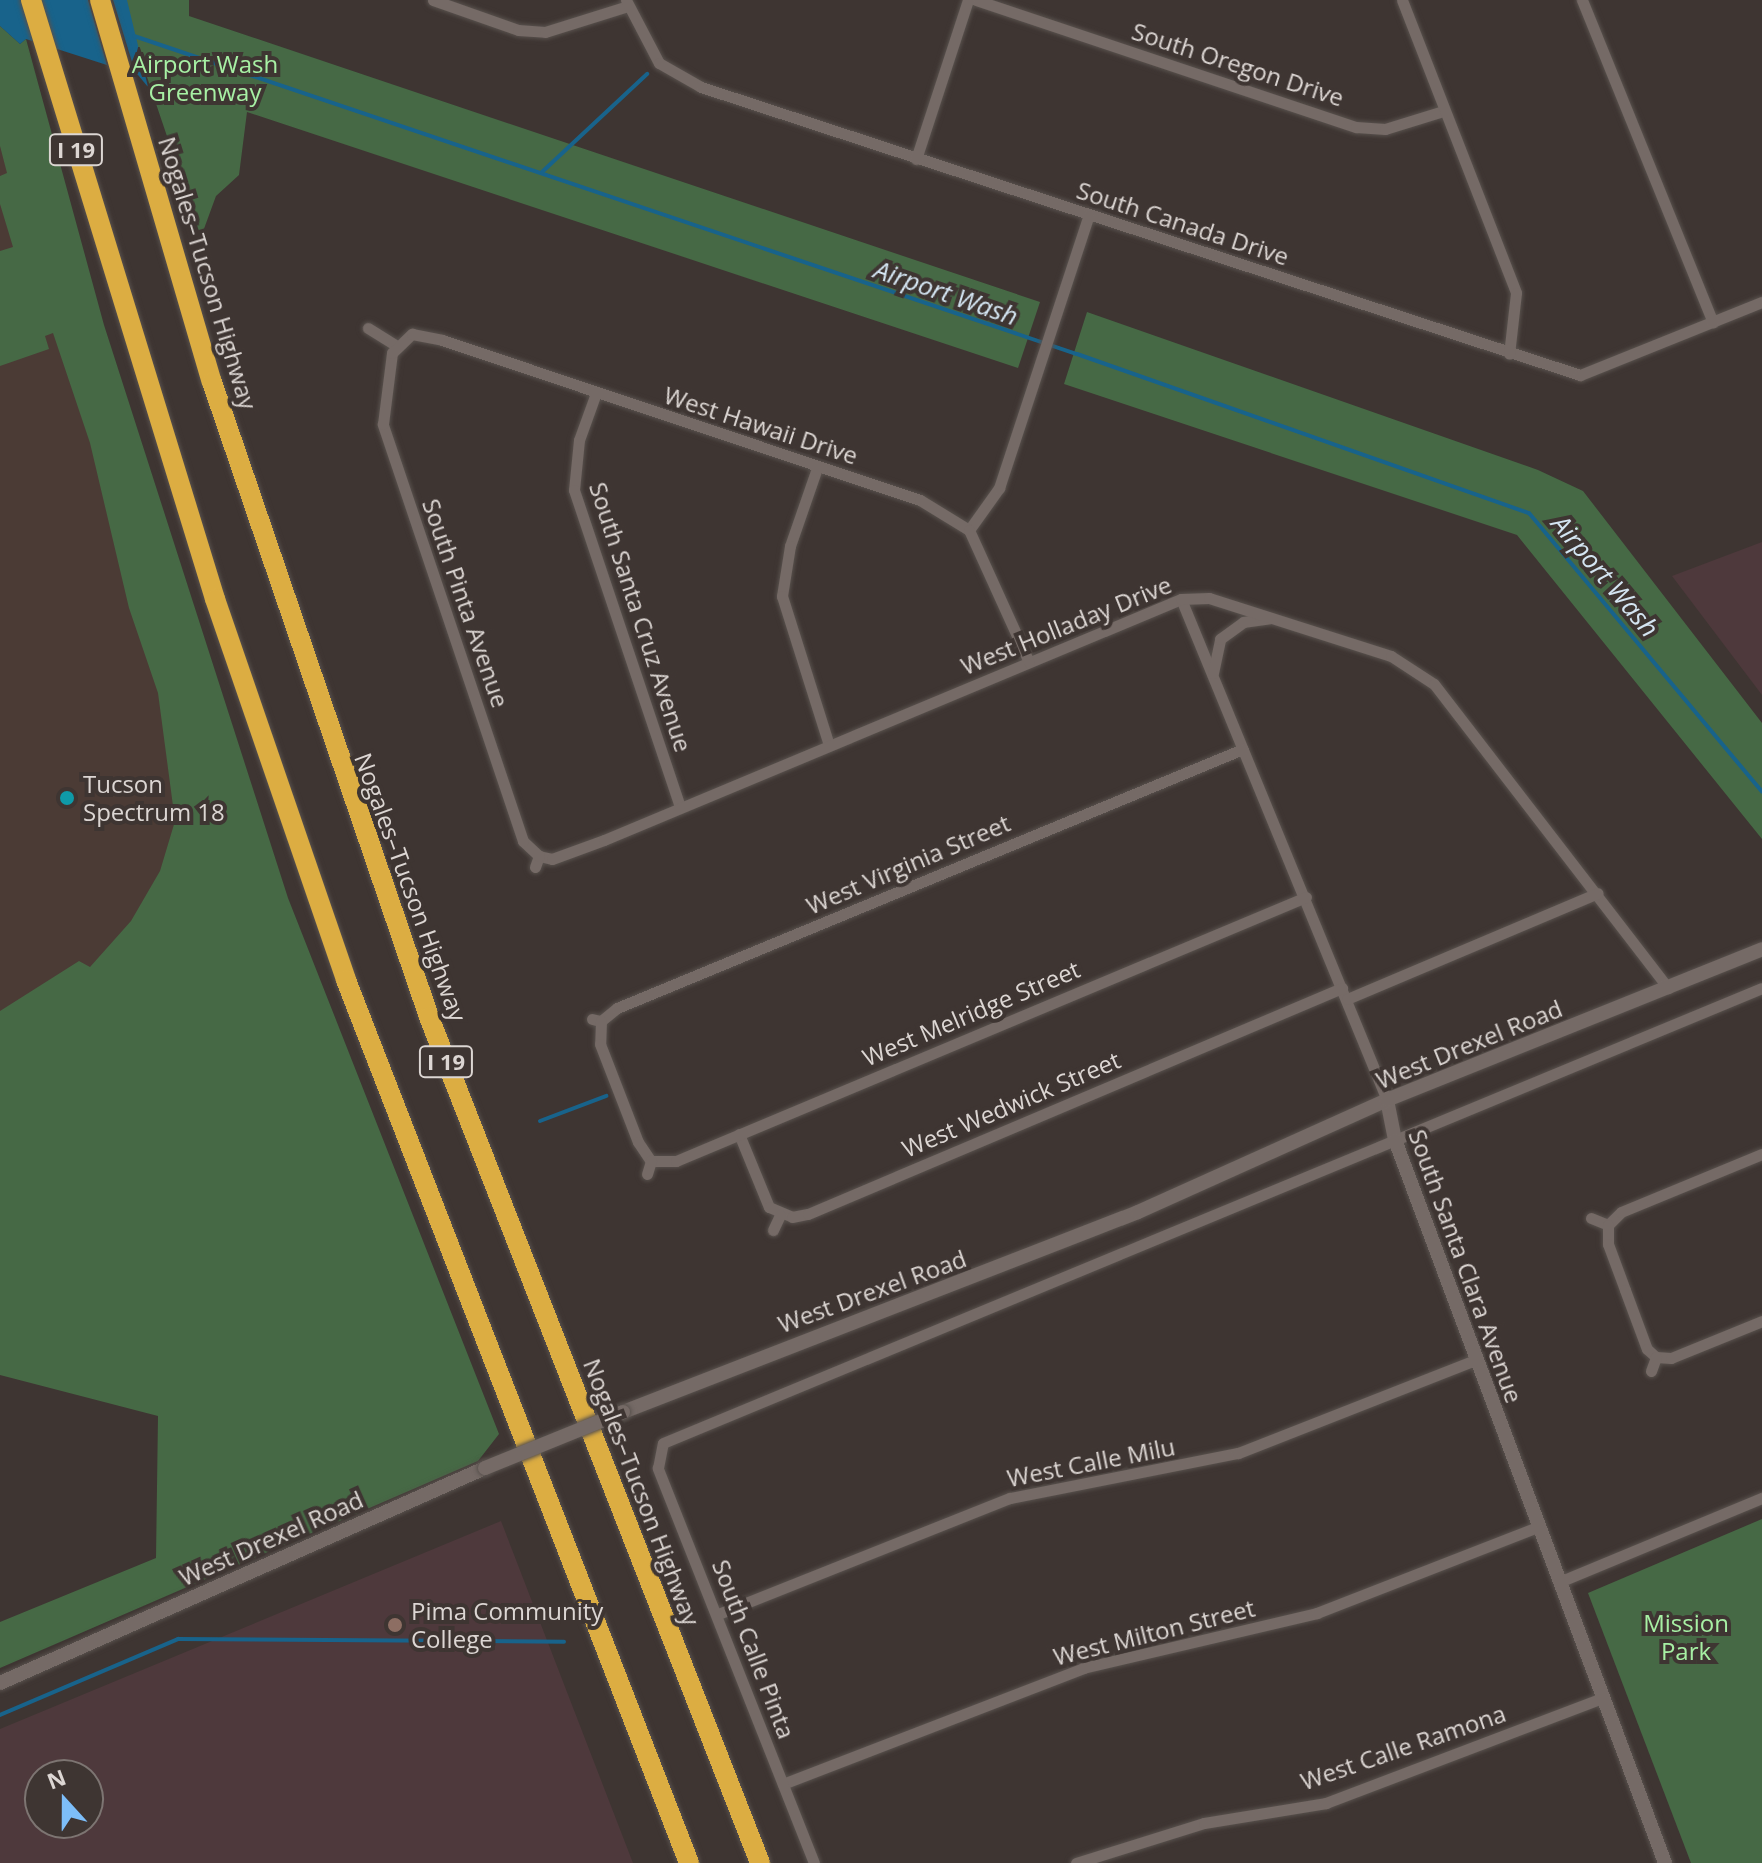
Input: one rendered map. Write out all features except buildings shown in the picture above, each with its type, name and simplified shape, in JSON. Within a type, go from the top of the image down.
[{"type":"highway","name":"I 19","points":[[31,0],[215,599],[346,980],[689,1863]]},
{"type":"highway","name":"Nogales–Tucson Highway","points":[[100,0],[222,411],[429,1017],[760,1863]]},
{"type":"street","points":[[433,0],[518,30],[545,32],[627,3]]},
{"type":"street","points":[[916,159],[968,0]]},
{"type":"street","name":"South Oregon Drive","points":[[976,0],[1356,127],[1385,129],[1443,111]]},
{"type":"street","points":[[1402,0],[1516,293],[1517,319],[1509,354]]},
{"type":"street","points":[[1582,0],[1713,322]]},
{"type":"street","name":"South Canada Drive","points":[[627,3],[659,63],[676,77],[916,159],[1580,375],[1762,302]]},
{"type":"street","points":[[1029,662],[969,530],[999,488],[1043,366],[1089,214]]},
{"type":"street","points":[[368,328],[397,345]]},
{"type":"street","name":"West Hawaii Drive","points":[[397,345],[412,334],[426,334],[817,468],[920,500],[969,530]]},
{"type":"street","name":"South Pinta Avenue","points":[[397,345],[388,370],[383,424],[523,841],[537,861]]},
{"type":"street","name":"South Santa Cruz Avenue","points":[[596,393],[579,440],[574,490],[680,807]]},
{"type":"street","points":[[817,468],[790,546],[782,596],[829,745]]},
{"type":"street","name":"West Holladay Drive","points":[[537,861],[564,856],[1181,599],[1222,600],[1391,656],[1434,684],[1598,893],[1668,988]]},
{"type":"street","name":"South Santa Clara Avenue","points":[[1181,599],[1387,1100],[1395,1140],[1475,1360],[1665,1863]]},
{"type":"street","points":[[1212,678],[1220,639],[1243,622],[1275,617]]},
{"type":"street","name":"West Virginia Street","points":[[651,1161],[638,1142],[600,1044],[596,1020],[617,1008],[1243,749]]},
{"type":"street","name":"West Wedwick Street","points":[[780,1215],[808,1214],[1598,893]]},
{"type":"street","name":"West Melridge Street","points":[[651,1161],[676,1161],[1306,897]]},
{"type":"street","name":"West Drexel Road","points":[[0,1683],[485,1468],[1150,1207],[1387,1100],[1762,949]]},
{"type":"street","points":[[1395,1140],[1762,988]]},
{"type":"street","points":[[739,1134],[769,1207],[780,1215],[773,1230]]},
{"type":"street","name":"South Calle Pinta","points":[[814,1863],[658,1468],[658,1451],[672,1436],[1395,1140]]},
{"type":"street","points":[[1762,1154],[1621,1212],[1608,1225],[1608,1244],[1647,1349],[1656,1357],[1671,1358],[1762,1321]]},
{"type":"street","points":[[647,1174],[651,1161]]},
{"type":"street","points":[[1591,1218],[1608,1225]]},
{"type":"street","points":[[1651,1371],[1656,1357]]},
{"type":"street","name":"West Calle Milu","points":[[718,1614],[1010,1498],[1238,1453],[1475,1360]]},
{"type":"street","points":[[1559,1582],[1762,1498]]},
{"type":"street","name":"West Milton Street","points":[[783,1784],[1083,1668],[1317,1613],[1538,1527]]},
{"type":"street","name":"West Calle Ramona","points":[[1076,1863],[1204,1823],[1326,1803],[1603,1698]]},
{"type":"shaded area","points":[[0,99],[134,526],[205,952],[0,1035]]},
{"type":"shaded area","points":[[1762,542],[1762,695],[1672,576]]},
{"type":"shaded area","name":"Pima Community College","points":[[501,1521],[633,1863],[0,1863],[0,1729]]},
{"type":"green space","name":"Airport Wash Greenway","points":[[121,0],[189,0],[189,16],[1040,302],[1018,368],[247,112],[239,175],[216,196],[201,237]]},
{"type":"green space","points":[[0,26],[20,44],[26,39],[104,325],[288,898],[499,1434],[478,1461],[0,1668],[0,1622],[156,1558],[158,1416],[0,1375],[0,1011],[79,961],[90,967],[131,921],[160,871],[175,821],[158,693],[129,608],[90,443],[53,333],[45,336],[49,349],[0,366],[0,251],[13,247],[0,204],[0,176],[7,173],[0,146]]},
{"type":"green space","points":[[1087,312],[1538,470],[1583,491],[1762,723],[1762,839],[1517,535],[1064,384]]},
{"type":"green space","name":"Mission Park","points":[[1762,1519],[1762,1863],[1691,1863],[1588,1593]]},
{"type":"water","points":[[0,0],[127,0],[148,87],[138,75],[26,39],[20,44],[0,26]]},
{"type":"pier","points":[[88,0],[113,0],[136,75],[107,65]]},
{"type":"waterway","name":"Airport Wash","points":[[134,36],[1077,354],[1529,513],[1762,792]]},
{"type":"waterway","points":[[542,172],[647,74]]},
{"type":"waterway","points":[[540,1121],[606,1096]]},
{"type":"waterway","points":[[0,1715],[178,1639],[564,1642]]},
{"type":"place","name":"Tucson Spectrum 18","points":[[67,798]]},
{"type":"place","name":"Pima Community College","points":[[395,1625]]}]
